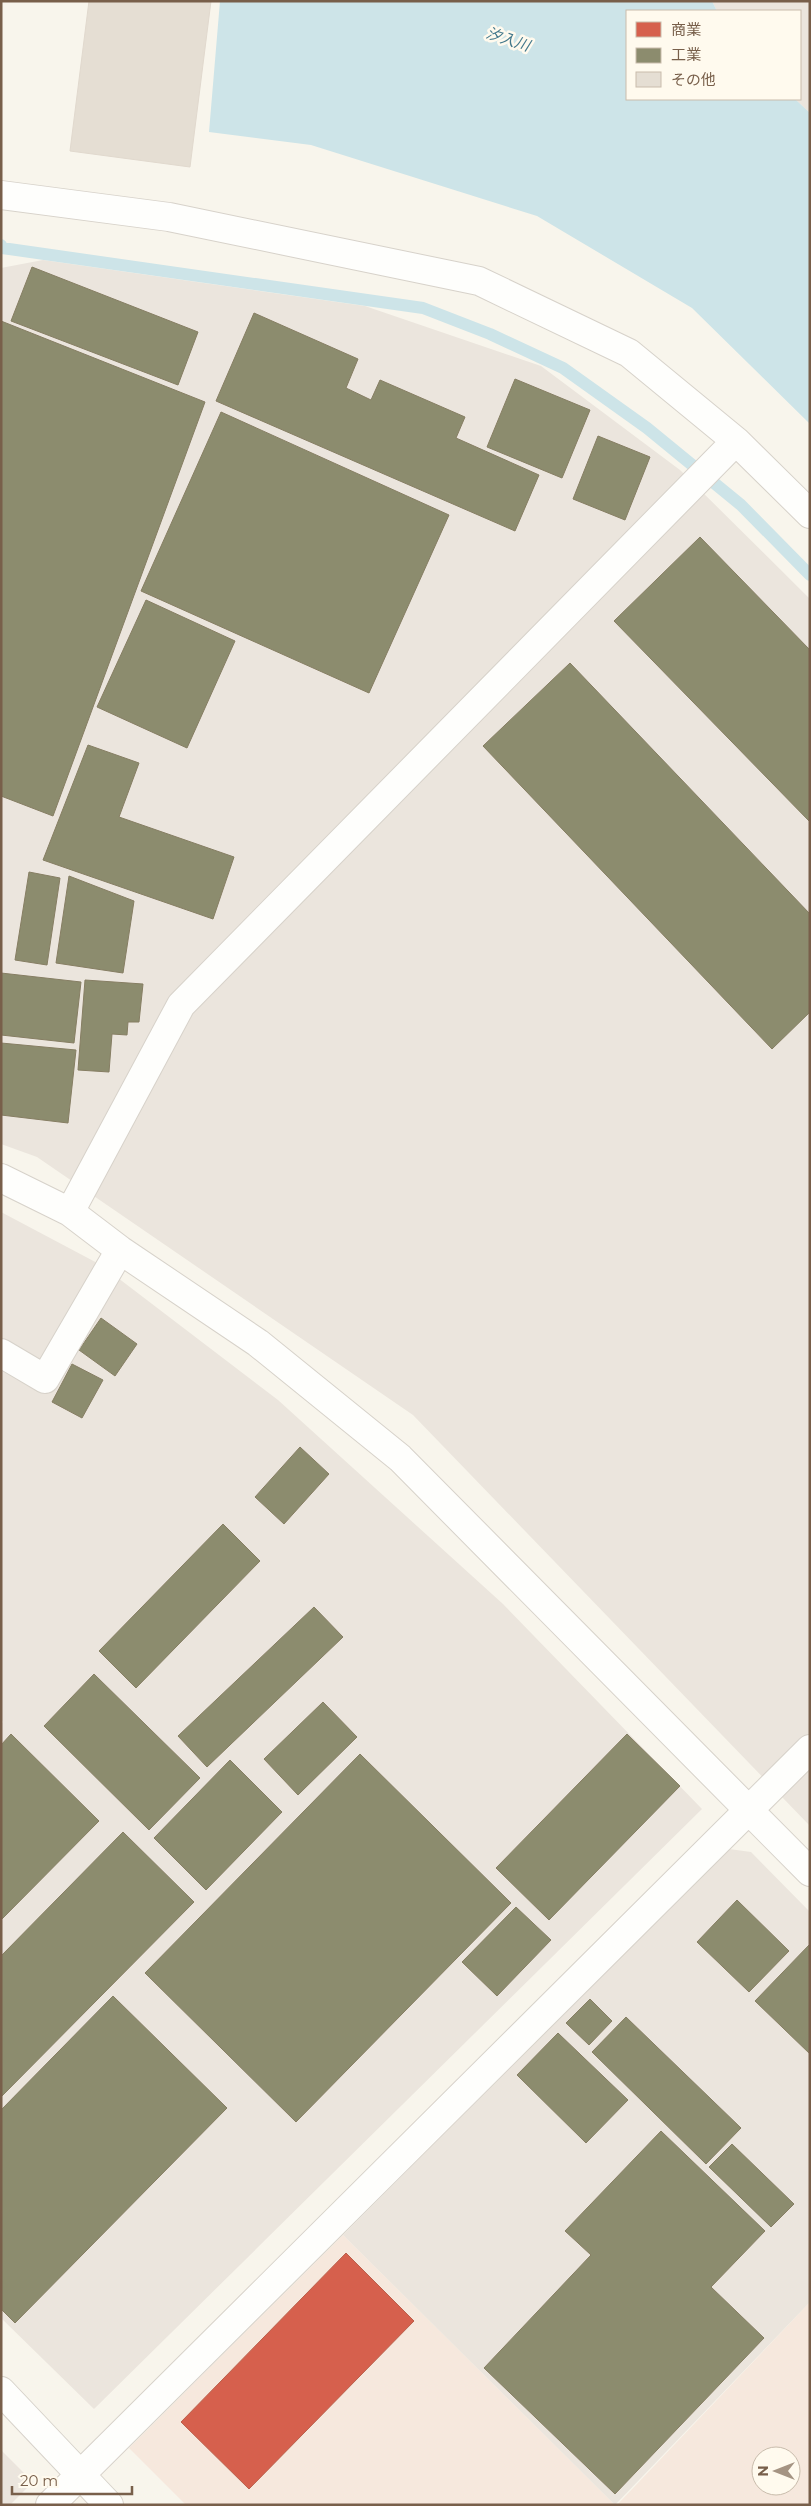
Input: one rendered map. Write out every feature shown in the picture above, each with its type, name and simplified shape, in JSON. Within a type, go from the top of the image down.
[{"type":"street","points":[[1,195],[169,217],[479,281],[629,353],[736,441],[810,514]]},
{"type":"street","points":[[70,1212],[181,1005],[736,441]]},
{"type":"street","points":[[1,1178],[70,1212],[120,1250],[258,1343],[400,1458],[810,1872]]},
{"type":"street","points":[[1,1353],[45,1379],[120,1250]]},
{"type":"street","points":[[50,2505],[810,1749]]},
{"type":"street","points":[[1,2392],[109,2505]]},
{"type":"shaded area","points":[[712,1],[810,1],[810,113],[796,100],[801,100],[801,10],[716,10]]},
{"type":"shaded area","points":[[43,260],[365,306],[541,366],[680,470],[810,599],[810,1826],[413,1415],[37,1157],[1,1144],[1,268]]},
{"type":"shaded area","points":[[1,1212],[101,1265],[278,1400],[503,1604],[702,1809],[94,2409],[1,2318],[1,1724],[3,1722],[1,1720]]},
{"type":"shaded area","points":[[729,1849],[751,1852],[810,1912],[810,2302],[615,2505],[343,2235]]},
{"type":"shaded area","points":[[343,2235],[615,2505],[186,2505],[129,2448]]},
{"type":"shaded area","points":[[810,2302],[810,2505],[617,2505]]},
{"type":"shaded area","points":[[1,2450],[33,2482],[10,2505],[1,2505]]},
{"type":"water","name":"汐入川","points":[[220,1],[712,1],[716,10],[626,10],[626,100],[796,100],[810,113],[810,424],[692,308],[537,216],[311,145],[209,132]]},
{"type":"building: 商業","points":[[346,2253],[414,2321],[249,2489],[181,2422]]},
{"type":"building: 工業","points":[[32,267],[198,332],[178,385],[11,321]]},
{"type":"building: 工業","points":[[254,313],[358,359],[346,388],[371,400],[380,380],[465,417],[456,438],[539,475],[515,531],[216,401]]},
{"type":"building: 工業","points":[[1,321],[205,402],[53,816],[1,796]]},
{"type":"building: 工業","points":[[515,379],[590,410],[562,478],[487,447]]},
{"type":"building: 工業","points":[[221,412],[449,515],[369,693],[141,591]]},
{"type":"building: 工業","points":[[598,436],[650,457],[625,520],[573,499]]},
{"type":"building: 工業","points":[[700,537],[810,650],[810,822],[614,621]]},
{"type":"building: 工業","points":[[146,600],[235,641],[187,748],[97,707]]},
{"type":"building: 工業","points":[[570,663],[810,914],[810,1012],[772,1049],[483,746]]},
{"type":"building: 工業","points":[[88,745],[139,763],[119,817],[234,857],[213,919],[43,860]]},
{"type":"building: 工業","points":[[29,872],[60,878],[47,965],[15,960]]},
{"type":"building: 工業","points":[[69,876],[134,901],[123,973],[56,963]]},
{"type":"building: 工業","points":[[1,973],[81,982],[74,1043],[1,1035]]},
{"type":"building: 工業","points":[[85,980],[143,984],[139,1022],[128,1022],[127,1035],[112,1034],[109,1072],[78,1070]]},
{"type":"building: 工業","points":[[1,1043],[76,1050],[68,1123],[1,1115]]},
{"type":"building: 工業","points":[[101,1318],[137,1344],[115,1376],[79,1350]]},
{"type":"building: 工業","points":[[72,1364],[103,1380],[82,1418],[52,1402]]},
{"type":"building: 工業","points":[[300,1447],[329,1474],[284,1524],[255,1497]]},
{"type":"building: 工業","points":[[223,1524],[260,1561],[136,1688],[99,1651]]},
{"type":"building: 工業","points":[[314,1607],[343,1637],[207,1767],[178,1736]]},
{"type":"building: 工業","points":[[94,1674],[200,1778],[149,1830],[44,1726]]},
{"type":"building: 工業","points":[[323,1702],[357,1737],[298,1795],[264,1759]]},
{"type":"building: 工業","points":[[11,1734],[99,1821],[1,1920],[1,1745]]},
{"type":"building: 工業","points":[[627,1734],[680,1786],[549,1920],[496,1868]]},
{"type":"building: 工業","points":[[360,1754],[511,1903],[296,2122],[145,1973]]},
{"type":"building: 工業","points":[[230,1760],[282,1812],[206,1890],[154,1838]]},
{"type":"building: 工業","points":[[123,1832],[194,1902],[1,2097],[1,1956]]},
{"type":"building: 工業","points":[[737,1900],[789,1951],[749,1992],[697,1942]]},
{"type":"building: 工業","points":[[516,1907],[551,1940],[497,1996],[462,1962]]},
{"type":"building: 工業","points":[[810,1944],[810,2054],[755,2001]]},
{"type":"building: 工業","points":[[113,1996],[227,2108],[15,2323],[1,2309],[1,2110]]},
{"type":"building: 工業","points":[[590,1999],[612,2021],[589,2045],[566,2023]]},
{"type":"building: 工業","points":[[626,2017],[741,2128],[706,2164],[592,2052]]},
{"type":"building: 工業","points":[[558,2033],[628,2100],[586,2143],[517,2075]]},
{"type":"building: 工業","points":[[661,2131],[765,2231],[711,2287],[764,2338],[615,2494],[484,2368],[591,2255],[565,2231]]},
{"type":"building: 工業","points":[[732,2144],[794,2204],[771,2227],[709,2167]]},
{"type":"building: その他","points":[[89,1],[211,1],[190,167],[70,151]]},
{"type":"waterway","points":[[1,245],[2,248],[423,308],[490,334],[563,368],[647,428],[741,505],[810,575]]}]
